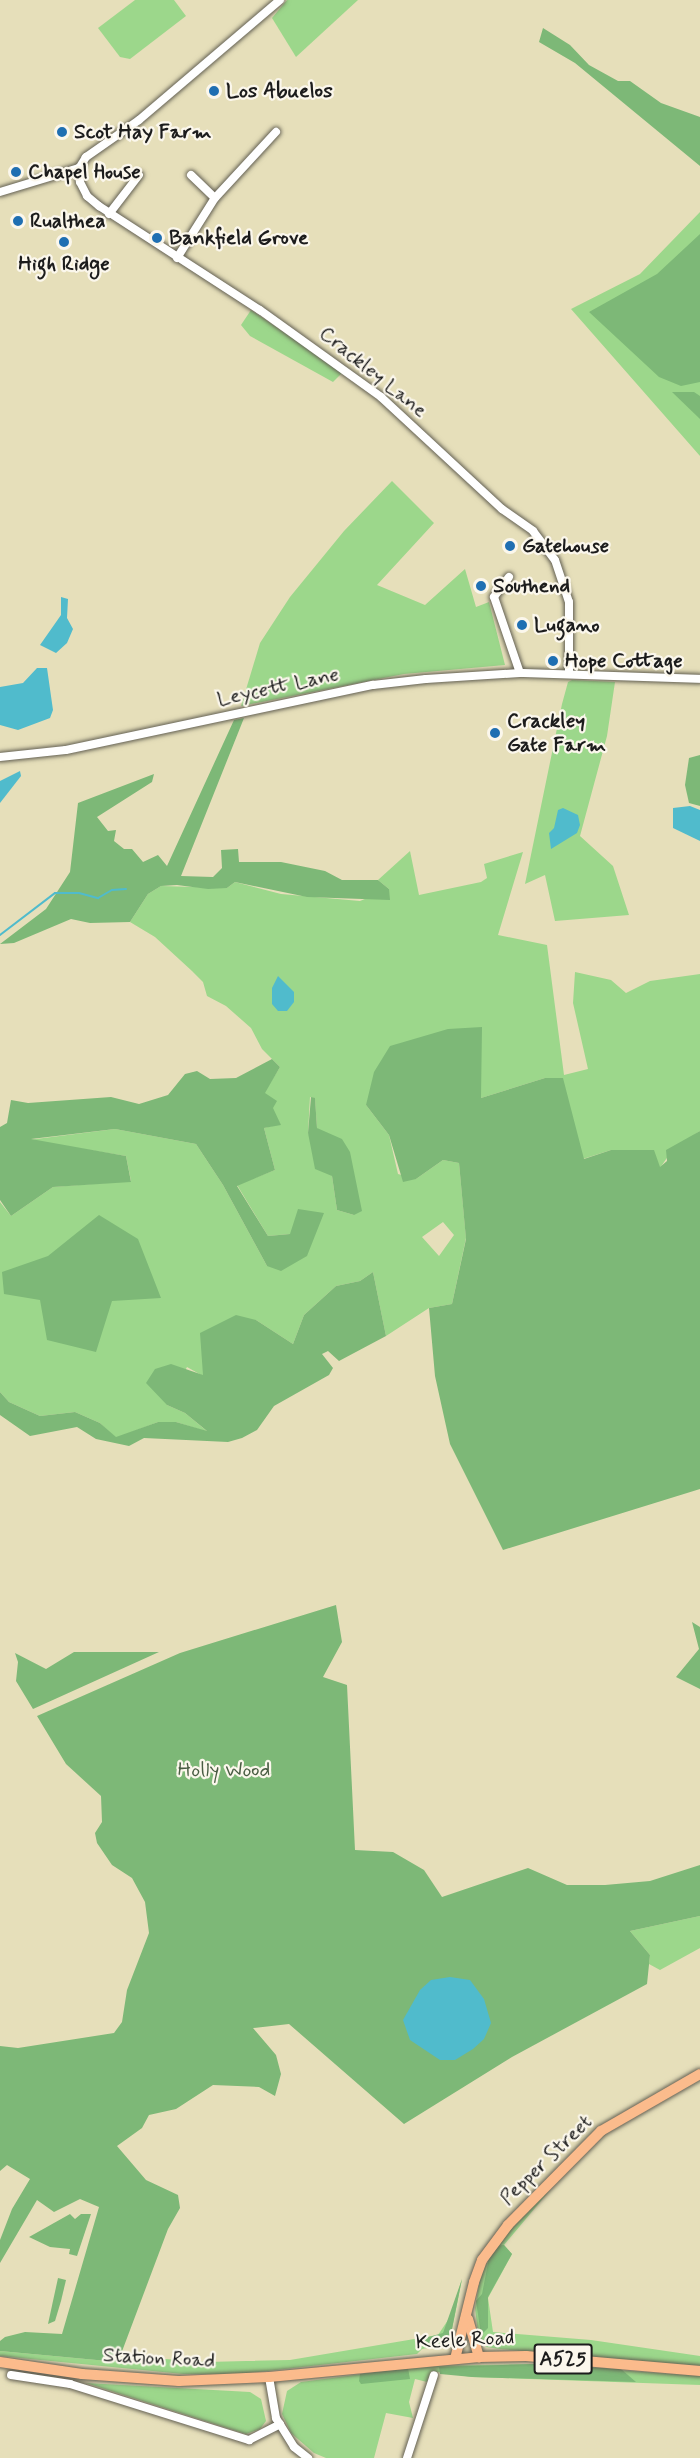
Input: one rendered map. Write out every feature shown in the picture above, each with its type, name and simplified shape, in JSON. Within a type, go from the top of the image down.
[{"type":"main road","name":"Pepper Street","points":[[455,2359],[483,2260],[508,2225],[558,2170],[621,2117],[700,2074]]},
{"type":"main road","points":[[467,2315],[478,2357]]},
{"type":"main road","name":"Keele Road","points":[[269,2378],[478,2357],[526,2356],[700,2371]]},
{"type":"main road","name":"Station Road","points":[[0,2362],[82,2374],[179,2381],[269,2378]]},
{"type":"street","points":[[0,192],[80,168],[86,157],[126,131],[187,76],[245,34],[280,0]]},
{"type":"street","points":[[177,258],[215,198],[276,132]]},
{"type":"street","name":"Crackley Lane","points":[[80,168],[80,182],[87,196],[110,214],[260,310],[381,397],[502,509],[533,531],[555,560],[569,602],[567,673]]},
{"type":"street","points":[[110,214],[139,175]]},
{"type":"street","points":[[191,175],[215,198]]},
{"type":"street","points":[[509,577],[494,597],[520,673]]},
{"type":"street","name":"Leycett Lane","points":[[0,756],[66,750],[373,685],[520,673],[567,673],[700,680]]},
{"type":"street","points":[[407,2458],[421,2403],[434,2375]]},
{"type":"street","name":"Station Road","points":[[11,2376],[70,2384],[249,2440],[280,2424]]},
{"type":"street","points":[[269,2378],[280,2424],[294,2447],[308,2458]]},
{"type":"green space","points":[[135,0],[174,0],[186,16],[130,59],[120,57],[98,28]]},
{"type":"green space","points":[[287,0],[358,0],[296,57],[272,18]]},
{"type":"green space","points":[[543,28],[570,45],[589,65],[618,81],[630,81],[661,103],[700,117],[700,166],[575,63],[539,42]]},
{"type":"green space","points":[[700,212],[700,456],[571,309],[640,274]]},
{"type":"green space","points":[[700,234],[700,382],[681,386],[659,377],[589,312],[657,274]]},
{"type":"green space","points":[[251,310],[342,373],[333,382],[250,336],[241,325]]},
{"type":"green space","points":[[672,392],[694,392],[700,396],[700,419]]},
{"type":"green space","points":[[392,481],[434,523],[377,585],[425,605],[465,569],[476,607],[489,602],[505,665],[404,674],[241,706],[260,643],[290,597],[344,531]]},
{"type":"green space","points":[[572,680],[615,682],[607,736],[580,836],[613,866],[629,915],[555,921],[545,875],[525,884],[562,704],[568,682]]},
{"type":"green space","points":[[244,718],[181,876],[213,877],[222,868],[221,850],[238,849],[239,862],[281,862],[325,871],[342,880],[378,880],[389,889],[390,900],[307,897],[235,882],[227,888],[161,886],[148,894],[130,922],[90,923],[71,919],[14,943],[0,944],[46,909],[70,872],[78,803],[154,774],[152,782],[97,817],[108,831],[116,830],[114,841],[124,849],[132,849],[143,862],[158,855],[167,866],[234,720]]},
{"type":"green space","points":[[700,755],[700,806],[689,803],[685,785],[689,758]]},
{"type":"green space","points":[[410,851],[419,895],[481,882],[487,878],[484,864],[523,852],[498,935],[547,945],[564,1075],[588,1069],[573,1003],[575,972],[611,980],[626,993],[650,981],[700,974],[700,1131],[673,1149],[660,1168],[611,1150],[583,1159],[545,1078],[481,1098],[366,1105],[389,1135],[398,1174],[416,1179],[443,1160],[459,1163],[466,1238],[452,1304],[429,1308],[386,1336],[373,1272],[360,1281],[336,1286],[304,1315],[293,1344],[256,1320],[203,1376],[187,1367],[167,1405],[185,1413],[208,1432],[176,1422],[158,1422],[116,1438],[100,1423],[75,1412],[40,1416],[9,1402],[0,1392],[0,1202],[11,1216],[53,1187],[131,1181],[126,1156],[28,1140],[115,1129],[196,1144],[223,1185],[267,1266],[290,1234],[268,1236],[237,1185],[275,1170],[264,1128],[280,1124],[264,1093],[280,1067],[262,1049],[251,1028],[226,1006],[207,996],[203,982],[155,937],[130,922],[148,894],[161,886],[227,888],[235,882],[281,894],[360,901],[389,889],[378,880]],"holes":[[[310,1097],[315,1099],[317,1128],[354,1215],[337,1210],[332,1176],[308,1133]],[[443,1222],[454,1235],[439,1256],[422,1237]]]},
{"type":"green space","points":[[482,1027],[481,1098],[545,1078],[563,1078],[584,1159],[611,1150],[654,1150],[660,1167],[667,1161],[666,1150],[700,1131],[700,1489],[503,1550],[450,1444],[435,1376],[429,1308],[452,1304],[466,1239],[459,1163],[443,1160],[416,1179],[403,1182],[389,1135],[366,1105],[374,1072],[390,1046],[448,1029]]},
{"type":"green space","points":[[272,1059],[280,1067],[265,1093],[277,1101],[273,1108],[281,1125],[264,1128],[275,1170],[237,1186],[268,1236],[290,1234],[298,1209],[324,1213],[307,1256],[281,1271],[267,1266],[223,1185],[196,1144],[115,1129],[31,1139],[126,1156],[131,1182],[53,1187],[11,1216],[0,1200],[0,1127],[7,1123],[11,1100],[28,1103],[111,1097],[139,1104],[168,1095],[185,1074],[197,1071],[210,1079],[236,1078]]},
{"type":"green space","points":[[311,1097],[315,1098],[317,1128],[342,1139],[350,1152],[362,1211],[354,1215],[337,1210],[332,1176],[315,1169],[308,1133]]},
{"type":"green space","points":[[99,1215],[138,1239],[161,1298],[112,1301],[96,1352],[47,1340],[40,1300],[4,1294],[2,1272],[48,1256]]},
{"type":"green space","points":[[373,1272],[386,1336],[339,1361],[328,1351],[322,1354],[333,1368],[329,1375],[274,1406],[257,1430],[242,1438],[228,1442],[144,1438],[129,1446],[96,1439],[77,1427],[30,1436],[0,1415],[0,1392],[9,1402],[40,1416],[75,1412],[100,1423],[116,1437],[158,1422],[176,1422],[207,1431],[185,1413],[167,1405],[146,1383],[155,1369],[171,1364],[203,1375],[200,1333],[236,1315],[256,1320],[293,1344],[304,1315],[336,1286],[360,1281]]},
{"type":"green space","name":"Holly Wood","points":[[336,1605],[342,1642],[323,1677],[347,1685],[355,1850],[393,1852],[424,1870],[442,1897],[528,1868],[567,1885],[605,1885],[650,1881],[700,1865],[700,1916],[630,1931],[650,1955],[647,1984],[512,2057],[404,2124],[289,2024],[253,2028],[276,2055],[281,2074],[275,2096],[259,2087],[213,2085],[176,2109],[149,2115],[142,2128],[117,2146],[146,2180],[178,2195],[180,2208],[168,2229],[118,2362],[0,2351],[0,2341],[5,2337],[25,2332],[62,2334],[99,2207],[80,2199],[54,2212],[37,2200],[0,2263],[0,2240],[12,2209],[30,2179],[7,2165],[0,2171],[0,2046],[18,2048],[114,2033],[122,2022],[127,1990],[149,1933],[145,1902],[132,1878],[112,1865],[97,1843],[95,1833],[102,1822],[101,1796],[66,1764],[37,1716],[180,1653]]},
{"type":"green space","points":[[692,1622],[700,1627],[700,1689],[676,1677],[699,1649]]},
{"type":"green space","points":[[74,1652],[159,1652],[33,1709],[16,1681],[18,1662],[15,1653],[46,1669]]},
{"type":"green space","points":[[700,1916],[700,1948],[660,1970],[649,1964],[650,1955],[630,1931]]},
{"type":"green space","points":[[551,2189],[504,2245],[512,2254],[488,2298],[493,2332],[591,2340],[700,2356],[700,2366],[500,2349],[486,2347],[479,2341],[475,2308],[481,2274],[502,2236]]},
{"type":"green space","points":[[70,2214],[75,2219],[81,2214],[91,2214],[77,2256],[69,2254],[70,2249],[50,2247],[29,2237]]},
{"type":"green space","points":[[504,2245],[512,2254],[488,2297],[488,2328],[481,2335],[476,2301],[482,2294],[489,2258],[495,2246]]},
{"type":"green space","points":[[58,2278],[66,2280],[55,2321],[48,2324]]},
{"type":"green space","points":[[462,2279],[450,2339],[444,2345],[422,2349],[417,2354],[241,2374],[183,2374],[0,2356],[0,2351],[118,2362],[123,2356],[207,2362],[290,2360],[438,2335],[450,2317]]},
{"type":"green space","points":[[462,2279],[450,2339],[444,2345],[425,2346],[421,2342],[425,2338],[443,2333]]},
{"type":"green space","points":[[534,2364],[700,2376],[700,2385],[472,2377],[431,2371],[427,2382],[415,2379],[409,2402],[413,2418],[386,2413],[374,2458],[326,2458],[314,2453],[291,2433],[282,2414],[287,2391],[301,2382],[424,2366]]},
{"type":"green space","points":[[534,2364],[621,2369],[636,2382],[472,2377],[440,2374],[439,2367]]},
{"type":"green space","points":[[408,2368],[410,2379],[361,2384],[359,2381],[360,2374]]},
{"type":"green space","points":[[86,2383],[250,2392],[261,2399],[266,2421],[260,2429],[246,2434]]},
{"type":"water","points":[[61,597],[68,599],[67,618],[73,629],[67,643],[56,653],[40,645],[61,615]]},
{"type":"water","points":[[37,668],[47,668],[53,710],[50,718],[18,730],[0,725],[0,687],[23,683]]},
{"type":"water","points":[[20,771],[21,776],[0,803],[0,781]]},
{"type":"water","points":[[690,806],[700,810],[700,841],[673,828],[673,808]]},
{"type":"water","points":[[563,808],[578,815],[580,825],[577,833],[551,849],[549,833],[554,828],[558,810]]},
{"type":"water","points":[[278,976],[294,992],[294,1002],[287,1011],[278,1011],[272,1004],[272,988]]},
{"type":"water","points":[[450,1977],[470,1980],[484,1999],[491,2023],[484,2039],[473,2049],[455,2060],[440,2060],[410,2040],[403,2020],[420,1990],[431,1980]]},
{"type":"waterway","points":[[0,935],[55,893],[79,893],[98,898],[112,890],[126,889]]},
{"type":"place","name":"Los Abuelos","points":[[214,91]]},
{"type":"place","name":"Scot Hay Farm","points":[[62,132]]},
{"type":"place","name":"Chapel House","points":[[16,172]]},
{"type":"place","name":"Rualthea","points":[[18,221]]},
{"type":"place","name":"Bankfield Grove","points":[[157,238]]},
{"type":"place","name":"High Ridge","points":[[64,242]]},
{"type":"place","name":"Gatehouse","points":[[510,546]]},
{"type":"place","name":"Southend","points":[[481,586]]},
{"type":"place","name":"Lugano","points":[[522,625]]},
{"type":"place","name":"Hope Cottage","points":[[553,661]]},
{"type":"place","name":"Crackley Gate Farm","points":[[495,733]]}]
